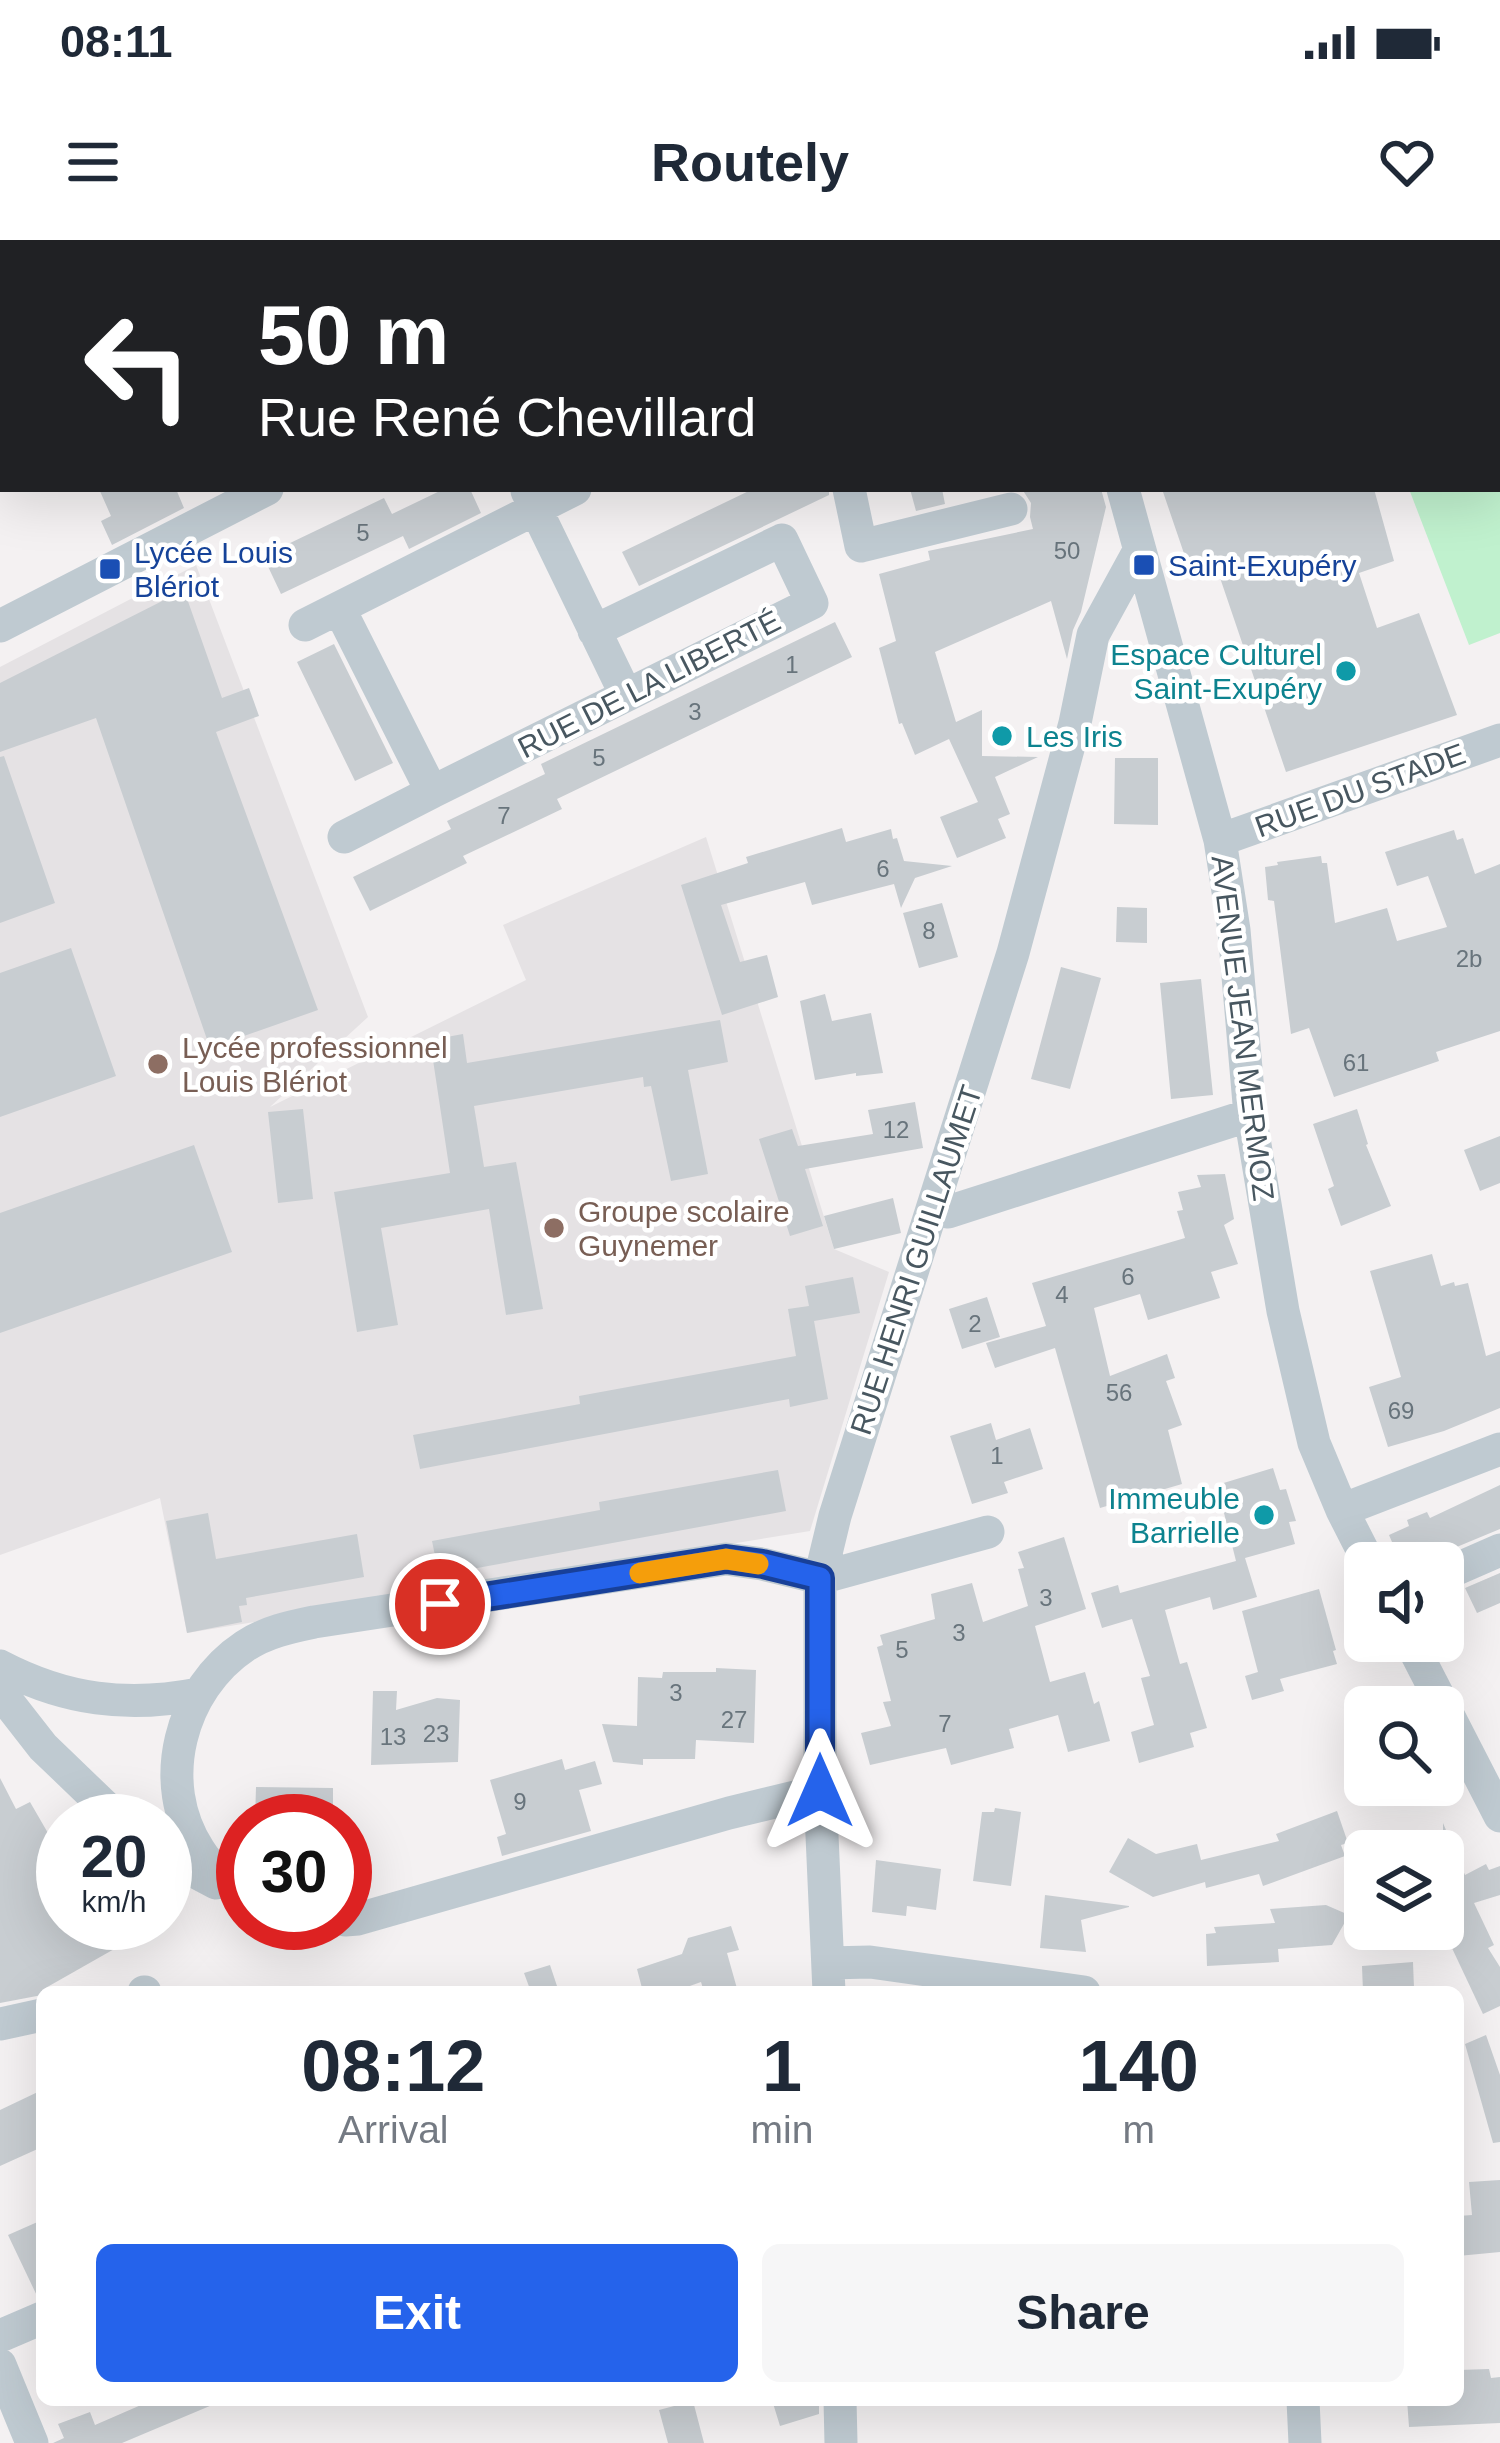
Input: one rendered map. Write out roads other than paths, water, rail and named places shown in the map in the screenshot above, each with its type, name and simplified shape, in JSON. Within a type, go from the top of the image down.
[{"type":"street","points":[[0,626],[261,492]]},
{"type":"street","points":[[305,626],[531,499],[562,492]]},
{"type":"street","points":[[850,492],[861,546],[1011,509]]},
{"type":"street","name":"AVENUE JEAN MERMOZ","points":[[1124,492],[1220,840],[1234,930],[1250,1115],[1288,1334],[1314,1444],[1359,1542]]},
{"type":"street","points":[[531,499],[626,695]]},
{"type":"street","name":"RUE DE LA LIBERTÉ","points":[[344,837],[812,603],[782,540],[595,631]]},
{"type":"street","name":"RUE HENRI GUILLAUMET","points":[[828,1978],[820,1791],[820,1578],[835,1516],[1013,952],[1075,723],[1093,635],[1139,551]]},
{"type":"street","points":[[339,608],[432,792]]},
{"type":"street","name":"RUE DU STADE","points":[[1220,840],[1500,740]]},
{"type":"street","points":[[948,1212],[1250,1115]]},
{"type":"street","points":[[1342,1510],[1500,1449]]},
{"type":"street","points":[[216,1872],[196,1846],[181,1811],[176,1774],[181,1736],[199,1694],[216,1670],[246,1646],[280,1629],[726,1559],[820,1578],[988,1532]]},
{"type":"street","points":[[1464,1566],[1500,1550]]},
{"type":"street","points":[[1421,1662],[1500,1816]]},
{"type":"street","points":[[0,1666],[47,1687],[110,1701],[158,1702],[199,1694]]},
{"type":"street","points":[[0,1692],[43,1747],[92,1794]]},
{"type":"street","points":[[372,1915],[820,1791]]},
{"type":"street","points":[[828,1978],[871,1962],[1041,1986]]},
{"type":"street","points":[[0,2024],[36,2016]]},
{"type":"street","points":[[0,2336],[36,2321]]},
{"type":"street","points":[[0,2366],[32,2443]]},
{"type":"street","points":[[840,2406],[842,2443]]},
{"type":"street","points":[[1303,2406],[1304,2440]]},
{"type":"place","name":"Saint-Exupéry","points":[[1144,565]]},
{"type":"place","name":"Lycée Louis Blériot","points":[[110,569]]},
{"type":"place","name":"Espace Culturel Saint-Exupéry","points":[[1346,671]]},
{"type":"place","name":"Les Iris","points":[[1002,736]]},
{"type":"place","name":"Lycée professionnel Louis Blériot","points":[[158,1064]]},
{"type":"place","name":"Groupe scolaire Guynemer","points":[[554,1228]]},
{"type":"place","name":"Immeuble Barrielle","points":[[1264,1515]]}]
